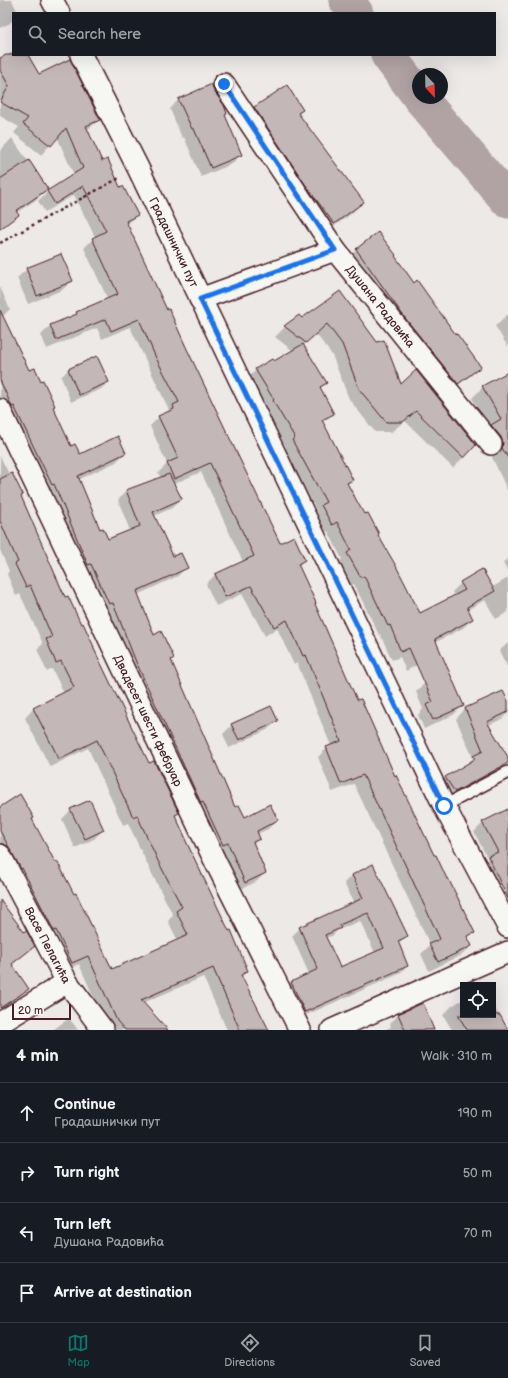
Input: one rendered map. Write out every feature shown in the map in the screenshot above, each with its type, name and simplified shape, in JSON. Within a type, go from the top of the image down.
[{"type":"street","points":[[52,0],[58,12]]},
{"type":"street","name":"Градашнички пут","points":[[82,56],[138,168],[444,806],[508,927]]},
{"type":"street","name":"Душана Радовића","points":[[224,84],[335,250],[491,444]]},
{"type":"street","points":[[200,299],[335,250]]},
{"type":"street","name":"Двадесет шести фебруар","points":[[0,410],[216,863],[300,1030]]},
{"type":"street","name":"Васе Пелагића","points":[[0,856],[67,982],[103,1030]]},
{"type":"street","points":[[332,1030],[508,952]]},
{"type":"street","points":[[0,1023],[67,982]]},
{"type":"lane","points":[[444,806],[508,772]]},
{"type":"path","points":[[0,243],[138,168]]},
{"type":"building","points":[[6,55],[29,56],[39,74],[70,59],[100,120],[86,126],[102,161],[108,159],[120,187],[123,186],[138,215],[126,221],[167,310],[169,309],[280,543],[294,536],[305,560],[298,564],[357,700],[361,699],[395,776],[396,775],[434,855],[436,855],[475,933],[467,936],[472,946],[438,962],[429,944],[440,939],[363,775],[341,784],[326,747],[341,741],[306,655],[303,656],[287,620],[274,627],[251,586],[225,597],[215,574],[254,556],[210,463],[174,479],[167,463],[178,458],[158,416],[174,409],[173,405],[179,402],[156,358],[139,319],[111,331],[106,319],[56,340],[50,325],[118,294],[92,238],[106,231],[83,186],[55,204],[47,191],[83,168],[66,128],[51,146],[23,124],[28,118],[0,102],[9,86],[0,70],[0,58]]},
{"type":"building","points":[[212,84],[214,91],[224,105],[227,114],[225,115],[242,155],[211,168],[194,129],[192,129],[178,99]]},
{"type":"building","points":[[287,85],[303,110],[298,113],[364,202],[334,224],[305,184],[254,107]]},
{"type":"building","points":[[29,160],[48,189],[16,211],[19,215],[0,229],[0,179]]},
{"type":"building","points":[[378,232],[396,255],[395,256],[414,283],[417,280],[481,367],[458,384],[405,318],[356,249]]},
{"type":"building","points":[[61,254],[73,281],[37,296],[26,268]]},
{"type":"building","points":[[340,291],[377,342],[384,340],[401,384],[416,370],[476,445],[464,458],[416,411],[403,422],[386,422],[359,389],[342,344],[327,324],[306,343],[284,326],[299,315],[302,318]]},
{"type":"building","points":[[0,310],[29,370],[35,368],[41,381],[43,380],[55,406],[53,407],[71,446],[75,444],[80,454],[118,436],[126,453],[78,476],[100,529],[103,528],[108,539],[140,526],[126,490],[169,474],[182,499],[153,512],[173,556],[181,553],[188,568],[137,591],[154,635],[161,631],[174,658],[171,660],[235,807],[239,805],[245,817],[270,804],[278,820],[257,831],[260,839],[253,842],[266,873],[245,883],[228,843],[223,845],[203,802],[201,803],[136,662],[113,603],[109,604],[91,564],[88,565],[54,484],[52,485],[14,406],[12,407],[0,380]]},
{"type":"building","points":[[303,344],[327,383],[320,387],[334,414],[322,420],[353,480],[347,483],[364,514],[368,513],[379,534],[378,535],[420,613],[465,590],[460,582],[482,569],[495,591],[467,607],[473,619],[435,639],[464,706],[433,720],[426,705],[433,702],[409,648],[401,652],[390,625],[388,626],[364,576],[361,578],[347,553],[351,550],[337,522],[332,525],[321,505],[326,502],[292,440],[295,438],[255,369],[272,359],[274,361]]},
{"type":"building","points":[[97,356],[109,382],[79,395],[68,369]]},
{"type":"building","points":[[508,372],[508,458],[502,448],[503,443],[501,437],[491,425],[501,419],[482,386]]},
{"type":"building","points":[[12,473],[23,495],[21,496],[65,597],[68,596],[81,624],[83,623],[149,763],[154,761],[179,813],[175,815],[185,839],[229,931],[231,930],[248,971],[241,975],[269,1030],[240,1030],[213,968],[141,1000],[168,1030],[125,1030],[117,1021],[88,956],[72,963],[56,930],[54,931],[22,868],[21,869],[0,831],[0,807],[20,794],[34,818],[32,819],[55,862],[57,861],[74,894],[76,893],[112,969],[188,935],[176,911],[182,907],[158,861],[137,815],[133,817],[97,740],[59,759],[33,708],[74,687],[61,661],[56,663],[46,639],[52,637],[30,585],[26,587],[15,564],[18,562],[0,521],[0,479]]},
{"type":"building","points":[[503,691],[508,701],[508,712],[487,722],[508,757],[508,763],[455,792],[445,777],[475,759],[473,756],[483,751],[465,708]]},
{"type":"building","points":[[271,706],[278,721],[239,740],[231,724]]},
{"type":"building","points":[[90,800],[104,830],[85,839],[70,809]]},
{"type":"building","points":[[508,809],[508,899],[488,856],[498,852],[482,822]]},
{"type":"building","points":[[373,864],[408,936],[398,941],[408,966],[305,1012],[291,982],[318,969],[299,927],[363,898],[352,875]],"holes":[[[368,913],[384,948],[340,967],[325,935],[341,928],[339,925]]]},
{"type":"building","points":[[0,900],[24,932],[26,930],[35,946],[12,964],[29,989],[0,1008]]},
{"type":"building","points":[[423,1003],[434,1030],[405,1030],[398,1014]]},
{"type":"building","points":[[458,1015],[460,1015],[460,1018],[496,1018],[496,1015],[500,1015],[508,1030],[467,1030]]},
{"type":"waterway","points":[[346,0],[355,12]]},
{"type":"waterway","points":[[389,56],[412,87]]},
{"type":"waterway","points":[[425,104],[508,201]]},
{"type":"route","points":[[224,84],[335,250],[200,299],[444,806]]}]
